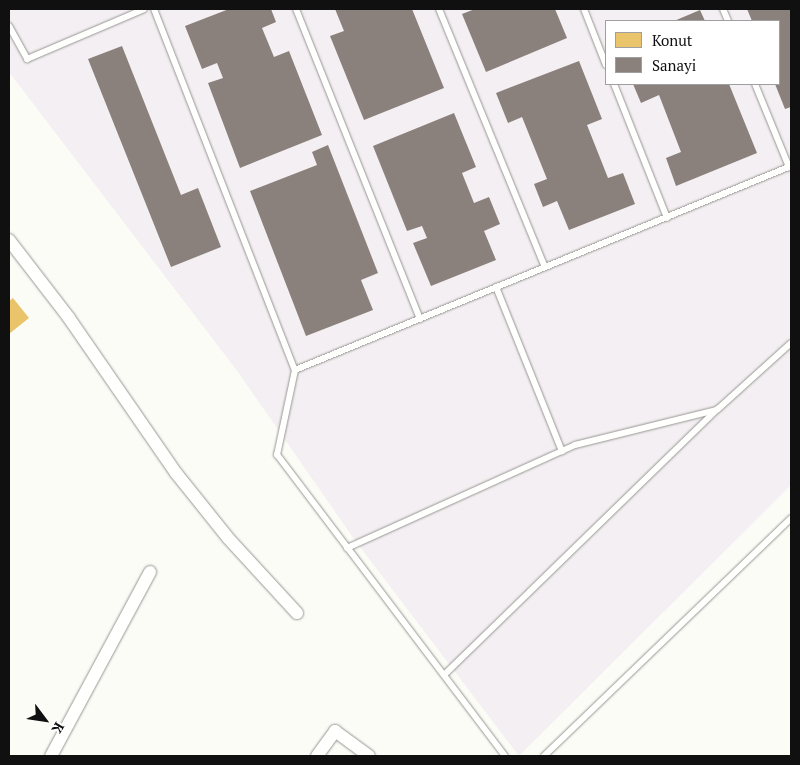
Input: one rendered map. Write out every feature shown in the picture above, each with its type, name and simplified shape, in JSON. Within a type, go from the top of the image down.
[{"type":"street","points":[[9,240],[69,318],[176,473],[228,538],[297,613]]},
{"type":"street","points":[[51,756],[150,572]]},
{"type":"street","points":[[317,756],[335,730],[369,756]]},
{"type":"lane","points":[[9,26],[27,58],[144,9]]},
{"type":"lane","points":[[154,9],[295,370],[277,455],[505,756]]},
{"type":"lane","points":[[296,9],[420,319]]},
{"type":"lane","points":[[439,9],[545,267]]},
{"type":"lane","points":[[584,9],[605,62]]},
{"type":"lane","points":[[614,85],[668,218]]},
{"type":"lane","points":[[295,370],[668,218],[790,166],[755,85]]},
{"type":"lane","points":[[496,287],[562,451]]},
{"type":"lane","points":[[444,675],[718,409],[791,343]]},
{"type":"lane","points":[[347,548],[562,451],[718,409]]},
{"type":"lane","points":[[544,756],[791,518]]},
{"type":"shaded area","points":[[9,9],[791,9],[791,485],[519,756],[354,539],[238,372],[9,72]]},
{"type":"building: Konut","points":[[13,298],[29,318],[9,334],[9,301]]},
{"type":"building: Sanayi","points":[[229,9],[271,9],[276,22],[262,28],[274,57],[289,51],[322,135],[240,168],[208,83],[223,78],[217,63],[202,69],[185,26]]},
{"type":"building: Sanayi","points":[[335,9],[412,9],[444,88],[364,120],[330,36],[344,31]]},
{"type":"building: Sanayi","points":[[475,9],[555,9],[567,38],[486,72],[462,14]]},
{"type":"building: Sanayi","points":[[747,9],[791,9],[791,107],[785,109],[775,85],[780,85],[780,20],[752,20]]},
{"type":"building: Sanayi","points":[[700,10],[705,20],[676,20]]},
{"type":"building: Sanayi","points":[[122,46],[181,195],[198,188],[221,247],[171,267],[88,59]]},
{"type":"building: Sanayi","points":[[579,61],[602,119],[587,125],[608,178],[623,173],[635,204],[569,230],[557,201],[543,207],[534,184],[547,179],[522,117],[508,123],[496,93]]},
{"type":"building: Sanayi","points":[[633,85],[729,85],[757,153],[676,186],[666,158],[681,152],[659,95],[641,103]]},
{"type":"building: Sanayi","points":[[454,113],[476,167],[462,173],[474,203],[489,197],[500,224],[484,231],[496,260],[431,286],[413,243],[427,238],[422,226],[407,231],[373,146]]},
{"type":"building: Sanayi","points":[[328,145],[378,273],[361,280],[373,310],[306,336],[250,191],[317,165],[312,152]]}]
